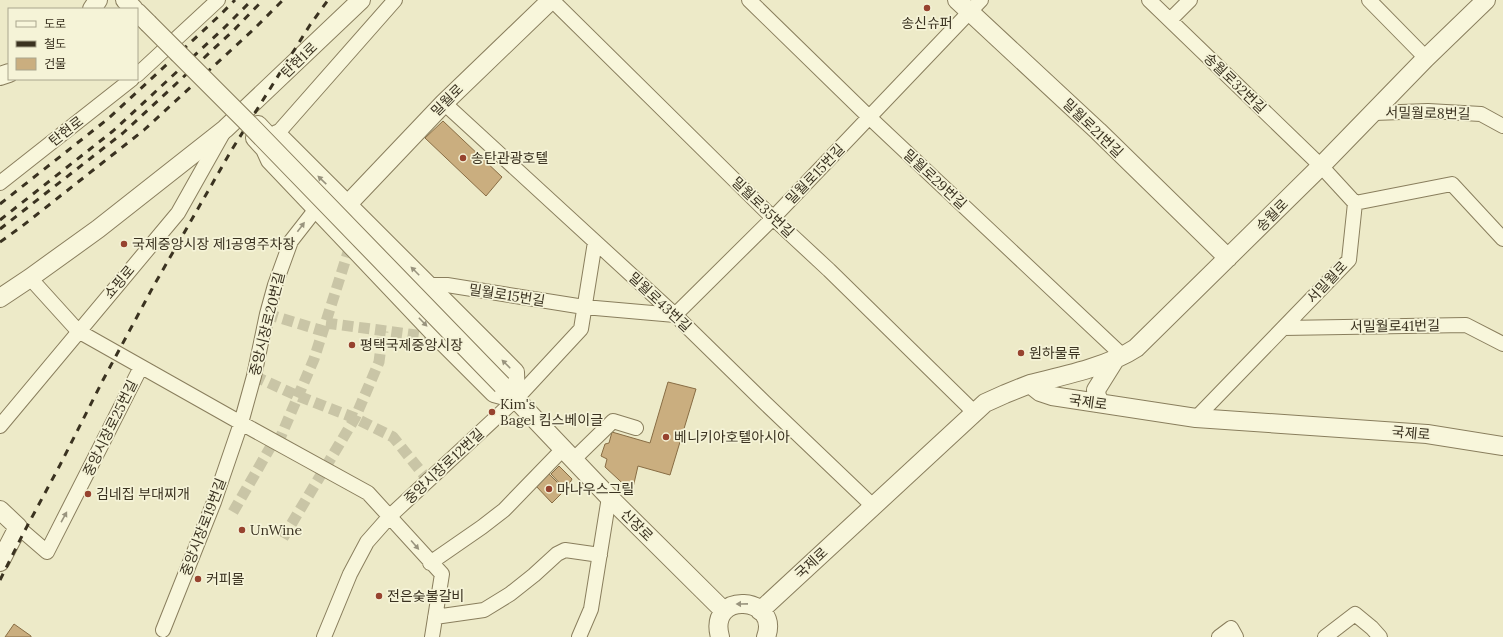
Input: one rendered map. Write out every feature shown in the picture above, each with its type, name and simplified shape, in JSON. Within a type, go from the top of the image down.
[{"type":"street","points":[[125,0],[133,8]]},
{"type":"street","points":[[138,74],[218,0]]},
{"type":"street","name":"탄현1로","points":[[235,120],[361,0]]},
{"type":"street","points":[[235,120],[272,140],[395,0]]},
{"type":"street","name":"밀월로","points":[[348,204],[444,103],[552,0]]},
{"type":"street","name":"밀월로35번길","points":[[552,0],[773,218],[835,276],[975,413]]},
{"type":"street","name":"밀월로29번길","points":[[749,0],[869,118],[1119,357]]},
{"type":"street","name":"송월로32번길","points":[[1149,0],[1321,166],[1355,203]]},
{"type":"street","points":[[1170,20],[1190,0]]},
{"type":"street","points":[[1369,0],[1426,58]]},
{"type":"street","name":"송월로","points":[[1030,384],[1080,371],[1119,357],[1136,348],[1321,166],[1426,58],[1486,0]]},
{"type":"street","name":"밀월로15번길","points":[[428,286],[447,285],[584,307],[675,315],[773,218],[869,118],[969,4]]},
{"type":"street","name":"밀월로21번길","points":[[969,4],[1228,258]]},
{"type":"street","name":"신장로","points":[[142,18],[251,127],[516,399],[609,497],[724,611]]},
{"type":"street","name":"탄현로","points":[[0,183],[131,80]]},
{"type":"street","name":"밀월로43번길","points":[[444,103],[675,315],[873,506]]},
{"type":"street","name":"서밀월로8번길","points":[[1374,113],[1428,111],[1481,114],[1503,126]]},
{"type":"street","points":[[235,120],[265,149],[270,160],[316,209],[494,394],[516,399]]},
{"type":"street","points":[[0,298],[98,229],[235,120]]},
{"type":"street","name":"쇼핑로","points":[[0,426],[178,213],[235,120]]},
{"type":"street","points":[[277,134],[514,372],[516,399]]},
{"type":"street","points":[[1355,203],[1452,184],[1503,239]]},
{"type":"street","name":"서밀월로","points":[[1196,418],[1349,260],[1355,203]]},
{"type":"street","name":"중앙시장로20번길","points":[[241,424],[254,376],[267,314],[275,285],[291,241],[316,209]]},
{"type":"street","points":[[516,399],[581,329],[595,242]]},
{"type":"street","points":[[30,278],[78,331],[241,424],[368,493],[390,516],[430,563],[442,574],[432,637]]},
{"type":"street","name":"서밀월로41번길","points":[[1283,328],[1466,324],[1503,344]]},
{"type":"street","points":[[1101,403],[1097,397],[1096,390],[1119,357]]},
{"type":"street","name":"중앙시장로25번길","points":[[18,527],[47,552],[141,367]]},
{"type":"street","name":"국제로","points":[[760,611],[985,403],[1030,384],[1040,392],[1047,395],[1196,418],[1427,434],[1503,446]]},
{"type":"street","name":"중앙시장로12번길","points":[[324,637],[350,574],[367,542],[390,516],[516,399]]},
{"type":"street","points":[[430,563],[504,510],[568,454],[613,421],[636,428]]},
{"type":"street","name":"중앙시장로19번길","points":[[163,630],[214,502],[241,424]]},
{"type":"street","points":[[579,637],[591,609],[609,497]]},
{"type":"street","points":[[0,510],[18,527],[0,562]]},
{"type":"street","points":[[435,617],[484,610],[510,594],[557,554],[565,550],[600,554]]},
{"type":"street","points":[[720,637],[718,624],[724,611],[736,604],[742,603],[749,604],[760,611],[767,622],[768,628],[766,637]]},
{"type":"street","points":[[1325,637],[1355,614],[1372,628],[1380,637]]},
{"type":"street","points":[[1219,637],[1231,628],[1236,637]]},
{"type":"building","name":"송탄관광호텔","points":[[443,121],[502,177],[486,196],[425,138]]},
{"type":"building","name":"베니키아호텔아시아","points":[[668,382],[696,389],[670,475],[638,466],[632,492],[605,467],[607,459],[601,456],[605,444],[609,443],[612,432],[650,443]]},
{"type":"building","points":[[559,466],[572,479],[566,490],[551,474]]},
{"type":"building","points":[[548,473],[565,490],[552,503],[535,485]]},
{"type":"building","points":[[14,624],[31,636],[31,637],[5,637]]},
{"type":"tunnel","points":[[278,443],[314,359],[350,246]]},
{"type":"tunnel","points":[[267,314],[323,331]]},
{"type":"tunnel","points":[[326,323],[439,338]]},
{"type":"tunnel","points":[[283,538],[355,418],[379,362],[383,331]]},
{"type":"tunnel","points":[[254,376],[298,396],[355,418],[393,437],[428,480]]},
{"type":"tunnel","points":[[233,512],[274,441]]},
{"type":"railway","points":[[0,204],[109,118],[235,0]]},
{"type":"railway","points":[[0,220],[113,131],[223,29],[252,0]]},
{"type":"railway","points":[[0,229],[123,133],[233,31],[263,0]]},
{"type":"railway","points":[[0,242],[144,130],[254,29],[283,0]]},
{"type":"railway","points":[[0,580],[103,380],[153,287],[231,151],[310,25],[328,0]]},
{"type":"place","name":"송신슈퍼","points":[[927,8]]},
{"type":"place","name":"송탄관광호텔","points":[[463,158]]},
{"type":"place","name":"국제중앙시장 제1공영주차장","points":[[124,244]]},
{"type":"place","name":"평택국제중앙시장","points":[[352,345]]},
{"type":"place","name":"원하물류","points":[[1021,353]]},
{"type":"place","name":"Kim's Bagel 킴스베이글","points":[[492,412]]},
{"type":"place","name":"베니키아호텔아시아","points":[[666,437]]},
{"type":"place","name":"마나우스그릴","points":[[549,489]]},
{"type":"place","name":"김네집 부대찌개","points":[[88,494]]},
{"type":"place","name":"UnWine","points":[[242,530]]},
{"type":"place","name":"커피몰","points":[[198,579]]},
{"type":"place","name":"전은숮불갈비","points":[[379,596]]}]
